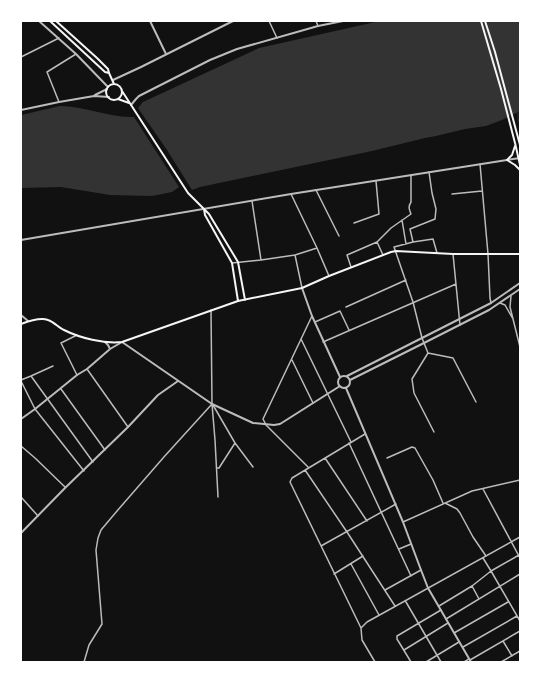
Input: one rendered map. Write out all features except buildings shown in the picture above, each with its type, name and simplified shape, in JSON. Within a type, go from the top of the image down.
[{"type":"main road","points":[[50,21],[105,72],[108,73]]},
{"type":"main road","points":[[56,21],[108,69],[108,73],[114,84]]},
{"type":"main road","points":[[481,21],[501,89],[520,165]]},
{"type":"main road","points":[[485,21],[520,144]]},
{"type":"main road","points":[[114,84],[107,88],[106,92],[109,97],[114,100],[117,99],[131,104]]},
{"type":"main road","points":[[114,84],[119,86],[188,193],[209,214],[238,262],[245,300]]},
{"type":"main road","points":[[117,99],[122,91]]},
{"type":"main road","points":[[515,143],[513,152],[507,160],[516,165],[520,170]]},
{"type":"main road","points":[[204,209],[205,215],[232,263],[238,301]]},
{"type":"main road","points":[[21,324],[28,321],[42,319],[50,320],[63,330],[77,335],[104,342],[122,342],[238,301],[302,288],[351,267],[396,251],[453,254],[520,254]]},
{"type":"street","points":[[39,21],[76,54],[107,88],[94,96]]},
{"type":"street","points":[[150,21],[166,54]]},
{"type":"street","points":[[113,80],[233,21]]},
{"type":"street","points":[[269,21],[277,38]]},
{"type":"street","points":[[316,21],[318,26]]},
{"type":"street","points":[[131,104],[139,96],[237,48],[341,21]]},
{"type":"street","points":[[21,57],[59,38]]},
{"type":"street","points":[[59,102],[47,72],[76,54]]},
{"type":"street","points":[[21,110],[94,96],[109,97]]},
{"type":"street","points":[[21,240],[291,194],[519,158]]},
{"type":"street","points":[[480,164],[491,303]]},
{"type":"street","points":[[413,242],[410,229],[435,219],[436,210],[429,172]]},
{"type":"street","points":[[351,267],[347,255],[376,242],[391,228],[411,214],[408,209],[411,202],[411,175]]},
{"type":"street","points":[[354,223],[379,214],[376,181]]},
{"type":"street","points":[[316,190],[339,236]]},
{"type":"street","points":[[452,194],[482,192]]},
{"type":"street","points":[[291,194],[329,276]]},
{"type":"street","points":[[252,201],[261,260]]},
{"type":"street","points":[[402,220],[406,244]]},
{"type":"street","points":[[428,353],[422,338],[406,280],[394,247],[433,239],[437,253]]},
{"type":"street","points":[[376,242],[383,255]]},
{"type":"street","points":[[232,263],[295,255],[317,248]]},
{"type":"street","points":[[453,254],[460,325]]},
{"type":"street","points":[[295,255],[302,288],[323,342],[340,377],[338,383],[340,386]]},
{"type":"street","points":[[346,307],[406,280]]},
{"type":"street","points":[[340,377],[347,376],[491,303],[520,283]]},
{"type":"street","points":[[323,342],[456,284]]},
{"type":"street","points":[[346,388],[350,384],[350,380],[489,310],[520,289]]},
{"type":"street","points":[[511,295],[510,307],[520,347]]},
{"type":"street","points":[[500,303],[504,305],[514,320]]},
{"type":"street","points":[[211,310],[212,404],[218,497]]},
{"type":"street","points":[[315,322],[340,311],[349,330]]},
{"type":"street","points":[[21,315],[28,321]]},
{"type":"street","points":[[309,468],[266,425],[263,419],[312,316]]},
{"type":"street","points":[[77,335],[61,343],[77,375]]},
{"type":"street","points":[[301,339],[328,394],[411,576]]},
{"type":"street","points":[[104,342],[110,349]]},
{"type":"street","points":[[21,415],[22,419],[77,375],[87,369],[110,349],[122,342],[212,404],[253,423],[274,426],[280,424],[340,386]]},
{"type":"street","points":[[428,353],[453,358],[476,402]]},
{"type":"street","points":[[428,353],[412,379],[414,393],[434,432]]},
{"type":"street","points":[[292,360],[313,403]]},
{"type":"street","points":[[54,366],[21,380],[35,409],[84,471]]},
{"type":"street","points":[[87,369],[128,427]]},
{"type":"street","points":[[32,376],[93,462]]},
{"type":"street","points":[[347,376],[350,380]]},
{"type":"street","points":[[21,533],[128,427],[158,395],[178,381]]},
{"type":"street","points":[[340,386],[342,388],[346,388]]},
{"type":"street","points":[[346,388],[396,504],[428,588],[470,660]]},
{"type":"street","points":[[61,389],[105,450]]},
{"type":"street","points":[[212,404],[235,443],[253,467]]},
{"type":"street","points":[[84,662],[89,645],[102,624],[96,550],[99,534],[138,485],[181,436],[212,404]]},
{"type":"street","points":[[365,434],[292,478],[290,482],[334,574],[362,628],[362,640],[375,662]]},
{"type":"street","points":[[216,468],[219,468],[235,443]]},
{"type":"street","points":[[21,446],[65,488]]},
{"type":"street","points":[[388,458],[412,447],[414,448],[433,480],[444,504],[457,509],[472,537],[486,556]]},
{"type":"street","points":[[325,458],[367,521]]},
{"type":"street","points":[[305,470],[395,606]]},
{"type":"street","points":[[403,522],[472,491],[520,480]]},
{"type":"street","points":[[483,488],[520,558]]},
{"type":"street","points":[[21,497],[38,516]]},
{"type":"street","points":[[321,546],[396,504]]},
{"type":"street","points":[[362,628],[367,622],[520,537]]},
{"type":"street","points":[[399,549],[411,544]]},
{"type":"street","points":[[438,606],[472,586],[491,571],[519,555]]},
{"type":"street","points":[[334,574],[363,556]]},
{"type":"street","points":[[483,558],[520,621]]},
{"type":"street","points":[[351,564],[380,615]]},
{"type":"street","points":[[385,590],[421,570]]},
{"type":"street","points":[[446,619],[520,574]]},
{"type":"street","points":[[472,586],[479,599]]},
{"type":"street","points":[[406,601],[442,662]]},
{"type":"street","points":[[454,632],[509,602]]},
{"type":"street","points":[[411,662],[397,639],[397,636],[441,610]]},
{"type":"street","points":[[463,648],[520,611]]},
{"type":"street","points":[[404,650],[448,623]]},
{"type":"street","points":[[464,662],[520,631]]},
{"type":"street","points":[[504,641],[512,656]]},
{"type":"street","points":[[426,662],[459,642]]},
{"type":"street","points":[[501,662],[520,651]]},
{"type":"shaded area","points":[[380,21],[520,21],[520,111],[486,126],[465,129],[192,190],[138,108],[143,102],[259,48]]},
{"type":"shaded area","points":[[60,106],[79,108],[115,116],[134,117],[179,187],[172,192],[152,196],[110,195],[61,187],[21,188],[21,115]]},
{"type":"waterway","points":[[518,112],[520,127]]}]
